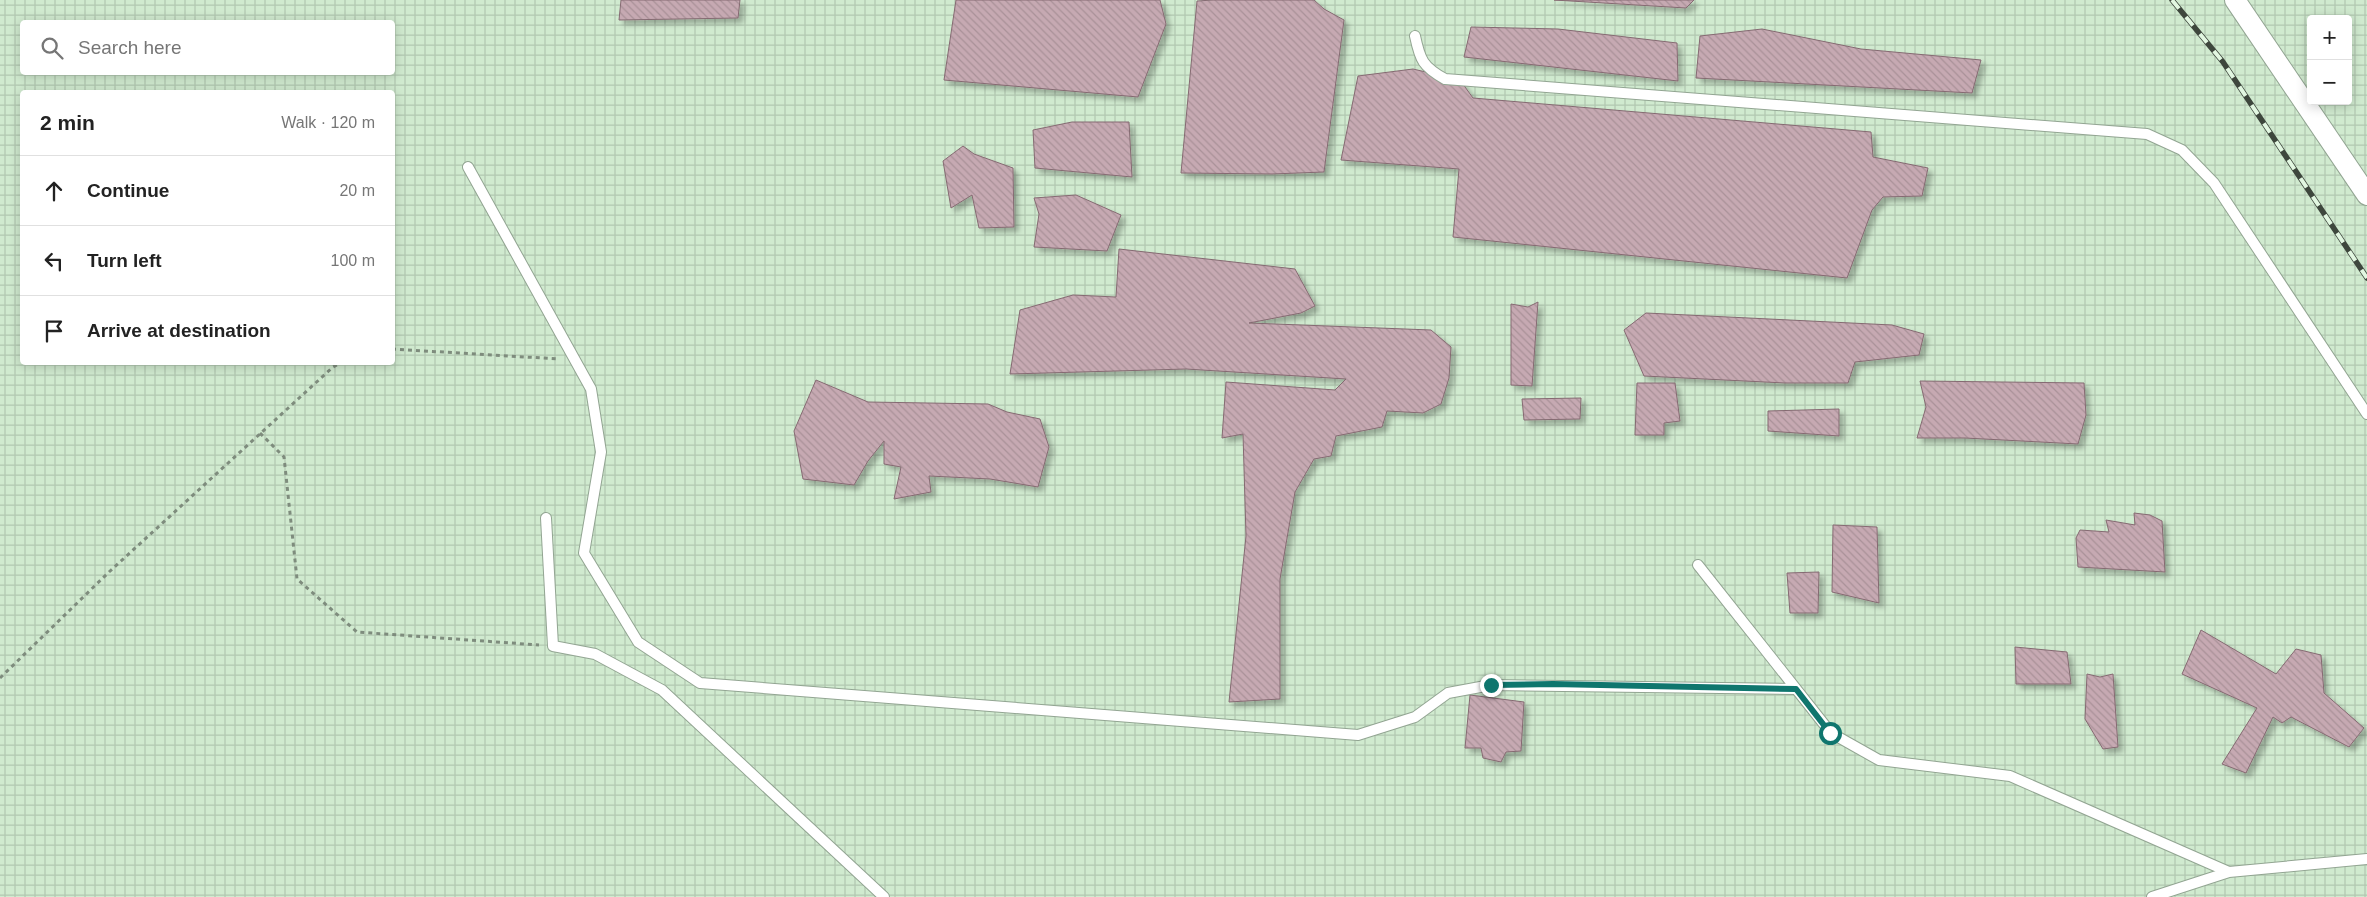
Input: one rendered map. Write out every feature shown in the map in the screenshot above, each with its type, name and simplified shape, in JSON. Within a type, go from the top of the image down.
[{"type":"street","points":[[2235,0],[2367,195]]},
{"type":"lane","points":[[1415,36],[1419,56],[1428,70],[1444,79],[2147,134],[2182,150],[2214,183],[2367,414]]},
{"type":"lane","points":[[468,167],[591,389],[601,452],[584,552],[638,642],[700,683],[1358,735],[1415,717],[1448,694],[1491,685],[1553,684],[1796,689]]},
{"type":"lane","points":[[546,518],[553,646],[596,654],[662,690],[884,897]]},
{"type":"lane","points":[[1698,565],[1830,733],[1879,760],[2010,776],[2229,872]]},
{"type":"lane","points":[[2152,897],[2229,872],[2367,859]]},
{"type":"path","points":[[395,349],[575,360]]},
{"type":"path","points":[[0,678],[109,572],[337,365]]},
{"type":"path","points":[[260,433],[284,457],[297,579],[357,632],[553,646]]},
{"type":"shaded area","points":[[0,0],[2367,0],[2367,897],[0,897]]},
{"type":"building","points":[[621,0],[740,0],[738,18],[619,20]]},
{"type":"building","points":[[956,0],[1160,0],[1166,24],[1138,97],[944,80]]},
{"type":"building","points":[[1314,0],[1324,9],[1344,20],[1324,172],[1272,174],[1181,173],[1197,1]]},
{"type":"building","points":[[1554,0],[1694,0],[1686,8]]},
{"type":"building","points":[[1471,27],[1558,29],[1677,43],[1678,81],[1464,57]]},
{"type":"building","points":[[1762,29],[1861,49],[1981,60],[1972,93],[1696,78],[1700,36]]},
{"type":"building","points":[[1413,69],[1460,80],[1473,98],[1871,132],[1873,157],[1928,168],[1922,196],[1883,197],[1872,210],[1847,278],[1453,237],[1459,169],[1341,160],[1358,76]]},
{"type":"building","points":[[1072,122],[1129,122],[1132,177],[1035,168],[1033,130]]},
{"type":"building","points":[[963,146],[974,154],[1013,168],[1014,227],[979,228],[972,195],[951,208],[943,161]]},
{"type":"building","points":[[1076,195],[1121,215],[1107,251],[1034,247],[1039,214],[1034,198]]},
{"type":"building","points":[[1119,249],[1295,269],[1315,306],[1301,313],[1249,323],[1431,330],[1451,347],[1449,378],[1441,404],[1423,413],[1387,411],[1382,427],[1336,436],[1331,456],[1314,459],[1295,492],[1280,579],[1280,699],[1229,702],[1246,536],[1243,434],[1222,438],[1226,382],[1335,390],[1346,379],[1186,369],[1010,374],[1020,310],[1073,295],[1116,297]]},
{"type":"building","points":[[1538,302],[1532,386],[1511,385],[1511,304],[1528,307]]},
{"type":"building","points":[[1646,313],[1892,325],[1924,334],[1919,355],[1855,362],[1848,383],[1785,383],[1644,376],[1624,330]]},
{"type":"building","points":[[816,380],[868,402],[988,404],[1007,412],[1040,419],[1049,447],[1038,487],[990,479],[929,476],[931,492],[894,499],[901,467],[884,464],[884,441],[868,461],[854,485],[803,479],[794,431]]},
{"type":"building","points":[[1920,381],[2084,383],[2086,415],[2078,444],[1965,438],[1917,438],[1926,407]]},
{"type":"building","points":[[1637,383],[1675,383],[1680,421],[1664,423],[1664,435],[1635,435]]},
{"type":"building","points":[[1581,398],[1580,419],[1524,420],[1522,399]]},
{"type":"building","points":[[1839,409],[1839,436],[1768,431],[1768,411]]},
{"type":"building","points":[[2134,513],[2150,515],[2162,521],[2165,572],[2078,567],[2076,538],[2080,530],[2109,532],[2106,520],[2135,525]]},
{"type":"building","points":[[1833,525],[1877,527],[1879,603],[1832,592]]},
{"type":"building","points":[[1819,572],[1818,613],[1790,613],[1787,573]]},
{"type":"building","points":[[2201,630],[2276,674],[2296,649],[2321,655],[2324,693],[2364,728],[2349,747],[2291,717],[2282,723],[2273,717],[2246,773],[2222,764],[2257,708],[2182,674]]},
{"type":"building","points":[[2015,647],[2067,652],[2071,684],[2016,684]]},
{"type":"building","points":[[2087,674],[2100,677],[2113,674],[2118,747],[2103,749],[2085,719]]},
{"type":"building","points":[[1470,695],[1524,702],[1521,751],[1506,752],[1501,762],[1483,758],[1481,748],[1465,748]]},
{"type":"railway","points":[[2172,0],[2223,62],[2367,278]]},
{"type":"route","points":[[1491,685],[1553,684],[1796,689],[1830,733]]}]
